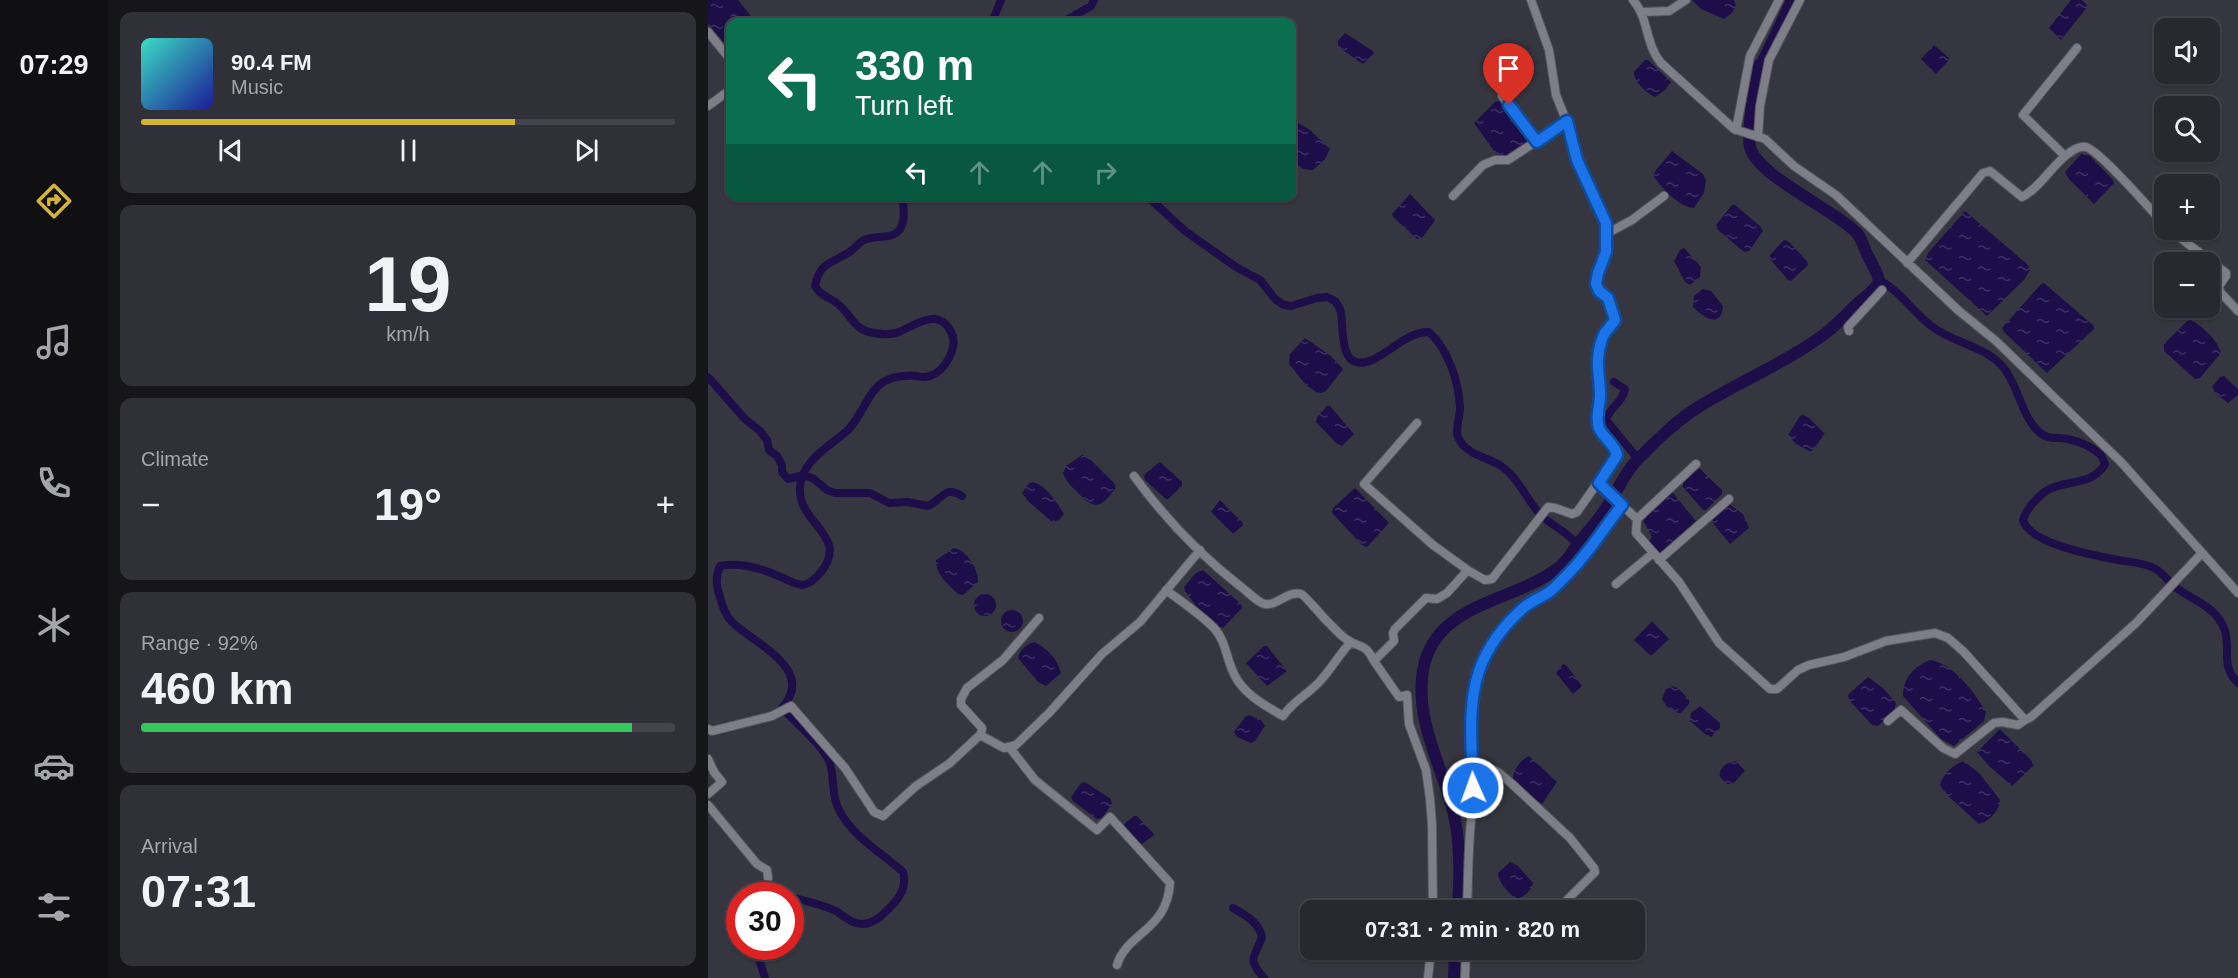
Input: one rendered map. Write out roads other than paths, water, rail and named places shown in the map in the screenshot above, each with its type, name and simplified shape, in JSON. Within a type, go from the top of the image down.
[{"type":"street","points":[[1417,423],[1364,484],[1433,544],[1485,580],[1491,579],[1546,509],[1556,508],[1574,514],[1584,505],[1617,455],[1615,448],[1600,430],[1597,416],[1600,394],[1598,357],[1602,338],[1615,320],[1608,298],[1599,291],[1596,284],[1606,252],[1608,233],[1606,223],[1577,160],[1567,121],[1556,95],[1549,50],[1532,0]]},
{"type":"street","points":[[1633,0],[1642,12],[1653,50],[1658,59],[1738,131],[1765,139],[1789,162],[1843,201],[1906,263],[2007,351],[2108,449],[2164,508],[2238,593]]},
{"type":"street","points":[[1642,12],[1669,11],[1686,0]]},
{"type":"street","points":[[1738,131],[1750,56],[1779,0]]},
{"type":"street","points":[[1757,137],[1768,60],[1800,0]]},
{"type":"street","points":[[708,32],[726,54]]},
{"type":"street","points":[[2065,156],[2024,115],[2077,48]]},
{"type":"street","points":[[708,106],[726,93]]},
{"type":"street","points":[[1502,96],[1537,142]]},
{"type":"street","points":[[1453,196],[1483,165],[1495,160],[1508,160],[1567,121]]},
{"type":"street","points":[[1906,263],[1983,173],[1990,171],[2022,197],[2065,156],[2080,147],[2086,147],[2092,151],[2115,171],[2154,213]]},
{"type":"street","points":[[1608,233],[1632,220],[1664,196]]},
{"type":"street","points":[[2183,240],[2226,273],[2219,286],[2220,292],[2238,311]]},
{"type":"street","points":[[1849,331],[1848,327],[1882,290]]},
{"type":"street","points":[[1696,464],[1637,519],[1636,533],[1679,582],[1719,644],[1770,688],[1777,689],[1798,670],[1809,665],[1844,657],[1886,641],[1898,641],[1935,633],[1948,638],[1964,652],[2025,720]]},
{"type":"street","points":[[1134,476],[1154,503],[1231,579],[1262,603],[1269,604],[1292,594],[1301,594],[1348,641],[1360,644],[1369,651],[1399,697],[1407,695],[1410,724],[1426,770],[1432,825],[1433,900]]},
{"type":"street","points":[[1599,483],[1637,519]]},
{"type":"street","points":[[1616,584],[1730,499]]},
{"type":"street","points":[[1467,900],[1473,788],[1471,710],[1477,674],[1486,651],[1498,632],[1526,604],[1548,592],[1567,575],[1583,557],[1620,503]]},
{"type":"street","points":[[980,735],[995,745],[1010,748],[1016,745],[1102,654],[1140,622],[1200,550]]},
{"type":"street","points":[[1888,721],[1901,710],[1942,748],[1954,754],[1994,723],[2018,725],[2031,717],[2136,623],[2202,553]]},
{"type":"street","points":[[1374,660],[1394,641],[1395,629],[1423,600],[1430,597],[1437,599],[1448,593],[1469,571]]},
{"type":"street","points":[[1166,590],[1214,628],[1224,643],[1237,680],[1257,700],[1283,716],[1293,702],[1322,680],[1351,642]]},
{"type":"street","points":[[708,729],[712,731],[772,716],[791,706],[845,768],[874,812],[883,816],[916,786],[950,763],[980,735],[982,728],[961,705],[961,699],[967,688],[1003,660],[1039,618]]},
{"type":"street","points":[[1010,748],[1035,780],[1097,830],[1110,818],[1170,882],[1164,907],[1158,918],[1121,953],[1117,965]]},
{"type":"street","points":[[708,759],[722,782],[708,794]]},
{"type":"street","points":[[1472,761],[1498,772],[1512,784],[1570,838],[1594,868],[1595,872],[1567,900]]},
{"type":"street","points":[[708,805],[757,864],[767,870],[768,878]]},
{"type":"street","points":[[1428,978],[1430,960]]},
{"type":"street","points":[[1465,978],[1466,960]]},
{"type":"water","points":[[708,0],[738,0],[753,18],[726,18],[726,46],[708,23]]},
{"type":"water","points":[[1692,0],[1734,0],[1736,6],[1732,13],[1724,19],[1701,9]]},
{"type":"water","points":[[2071,0],[2082,0],[2088,6],[2061,40],[2049,28]]},
{"type":"water","points":[[1345,33],[1373,51],[1374,53],[1363,64],[1338,47],[1338,41]]},
{"type":"water","points":[[1934,45],[1950,59],[1936,74],[1921,59]]},
{"type":"water","points":[[1645,60],[1648,60],[1671,82],[1655,97],[1641,87],[1636,80],[1634,72]]},
{"type":"water","points":[[1499,101],[1528,139],[1503,158],[1497,155],[1474,123],[1495,102]]},
{"type":"water","points":[[1296,121],[1310,130],[1330,149],[1325,159],[1313,170],[1303,169],[1296,163]]},
{"type":"water","points":[[1672,151],[1703,174],[1706,180],[1704,193],[1694,208],[1677,201],[1654,177],[1655,171]]},
{"type":"water","points":[[2081,154],[2090,156],[2114,183],[2094,204],[2065,172]]},
{"type":"water","points":[[1410,194],[1435,220],[1422,238],[1417,239],[1392,214]]},
{"type":"water","points":[[1732,205],[1735,205],[1763,231],[1749,251],[1744,252],[1717,229],[1716,225]]},
{"type":"water","points":[[1965,211],[2027,264],[2030,270],[2024,280],[1987,316],[1925,260],[1928,253]]},
{"type":"water","points":[[1784,240],[1788,241],[1808,265],[1791,281],[1770,259],[1770,255]]},
{"type":"water","points":[[1684,248],[1701,267],[1700,277],[1690,285],[1685,282],[1674,261],[1680,250]]},
{"type":"water","points":[[2044,283],[2094,326],[2094,329],[2047,373],[2002,328]]},
{"type":"water","points":[[1703,289],[1711,291],[1723,306],[1722,313],[1715,320],[1706,317],[1693,307],[1694,296]]},
{"type":"water","points":[[2191,320],[2209,334],[2217,343],[2221,353],[2200,378],[2195,379],[2164,351],[2164,344],[2187,321]]},
{"type":"water","points":[[1305,338],[1331,356],[1343,369],[1326,391],[1319,394],[1306,385],[1289,364],[1290,354]]},
{"type":"water","points":[[2224,376],[2238,389],[2238,395],[2228,403],[2215,393],[2212,387],[2220,377]]},
{"type":"water","points":[[1327,406],[1330,406],[1354,434],[1342,446],[1336,443],[1316,422],[1317,417]]},
{"type":"water","points":[[1803,415],[1825,434],[1811,452],[1796,444],[1788,435]]},
{"type":"water","points":[[1082,455],[1087,456],[1116,487],[1107,499],[1098,505],[1084,499],[1069,484],[1063,473],[1066,466]]},
{"type":"water","points":[[1160,462],[1182,482],[1182,486],[1167,500],[1145,480],[1144,476]]},
{"type":"water","points":[[1699,468],[1722,490],[1722,494],[1706,510],[1703,510],[1683,487],[1683,482]]},
{"type":"water","points":[[1033,482],[1047,491],[1058,505],[1064,514],[1059,520],[1052,522],[1022,493],[1029,483]]},
{"type":"water","points":[[1355,488],[1389,523],[1367,547],[1362,545],[1332,513],[1333,508]]},
{"type":"water","points":[[1670,493],[1673,493],[1696,521],[1659,555],[1648,543],[1652,537],[1643,520]]},
{"type":"water","points":[[1220,500],[1242,522],[1243,525],[1233,534],[1211,512]]},
{"type":"water","points":[[1728,503],[1743,514],[1749,528],[1730,544],[1712,522],[1712,519]]},
{"type":"water","points":[[954,548],[968,556],[978,577],[978,582],[963,595],[958,594],[947,583],[940,575],[936,565],[936,560]]},
{"type":"water","points":[[1203,570],[1241,604],[1242,608],[1223,628],[1207,618],[1185,591],[1184,587],[1196,573]]},
{"type":"water","points":[[985,594],[993,597],[996,605],[993,613],[985,616],[977,613],[974,605],[977,597]]},
{"type":"water","points":[[1008,610],[1016,610],[1023,617],[1023,625],[1016,632],[1008,632],[1001,625],[1001,617]]},
{"type":"water","points":[[1652,621],[1669,639],[1651,656],[1634,640]]},
{"type":"water","points":[[1035,642],[1051,655],[1061,673],[1046,686],[1038,682],[1018,658],[1024,647]]},
{"type":"water","points":[[1264,646],[1267,646],[1286,670],[1267,686],[1246,663]]},
{"type":"water","points":[[1930,660],[1939,662],[1955,673],[1970,688],[1986,712],[1984,721],[1954,746],[1941,739],[1903,696],[1905,683],[1910,674]]},
{"type":"water","points":[[1563,664],[1582,686],[1573,694],[1556,673]]},
{"type":"water","points":[[1868,677],[1884,689],[1896,703],[1894,712],[1878,726],[1872,725],[1849,700],[1848,695]]},
{"type":"water","points":[[1672,686],[1678,688],[1689,700],[1689,704],[1681,713],[1670,709],[1662,699],[1666,689]]},
{"type":"water","points":[[1700,706],[1720,723],[1720,728],[1711,737],[1690,721],[1691,713]]},
{"type":"water","points":[[1249,715],[1261,720],[1265,726],[1255,741],[1251,743],[1237,737],[1234,732]]},
{"type":"water","points":[[2000,729],[2032,761],[2033,766],[2012,786],[1977,752]]},
{"type":"water","points":[[1529,756],[1557,782],[1542,804],[1528,795],[1513,780],[1518,766]]},
{"type":"water","points":[[1736,761],[1745,771],[1733,784],[1727,784],[1720,777],[1720,771],[1726,764]]},
{"type":"water","points":[[1964,761],[1980,774],[2000,800],[1993,815],[1979,824],[1947,795],[1940,785],[1949,770]]},
{"type":"water","points":[[1085,782],[1111,799],[1112,804],[1102,818],[1097,819],[1071,797],[1081,783]]},
{"type":"water","points":[[1137,816],[1154,834],[1139,846],[1124,828],[1124,824]]},
{"type":"water","points":[[1510,862],[1518,866],[1533,883],[1527,893],[1517,899],[1504,888],[1498,876],[1498,873]]},
{"type":"waterway","points":[[994,18],[1001,0]]},
{"type":"waterway","points":[[1070,18],[1091,6],[1094,0]]},
{"type":"waterway","points":[[1759,65],[1790,0]]},
{"type":"waterway","points":[[1458,900],[1459,858],[1455,820],[1425,723],[1422,706],[1423,670],[1430,648],[1443,630],[1459,617],[1540,580],[1567,560],[1603,513],[1633,464],[1675,424],[1700,406],[1780,362],[1826,333],[1879,283],[1877,273],[1857,233],[1781,181],[1756,158],[1750,147],[1749,130],[1759,65]]},
{"type":"waterway","points":[[804,901],[836,911],[856,923],[868,923],[883,914],[898,899],[903,888],[903,872],[860,836],[845,820],[837,804],[827,758],[816,743],[782,708],[791,694],[792,681],[787,669],[778,658],[742,630],[724,611],[718,589],[717,574],[720,566],[735,565],[759,569],[800,585],[815,578],[828,560],[830,549],[827,540],[802,503],[800,492],[804,472],[816,456],[848,430],[874,390],[884,381],[896,377],[930,376],[941,369],[949,358],[953,338],[945,324],[939,320],[925,320],[893,334],[869,332],[856,324],[839,305],[815,286],[822,269],[849,253],[862,241],[897,233],[903,222],[903,201]]},
{"type":"waterway","points":[[1152,201],[1185,231],[1236,267],[1260,280],[1276,300],[1284,305],[1291,306],[1327,297],[1335,301],[1341,313],[1345,348],[1353,361],[1361,363],[1372,360],[1407,338],[1429,332],[1442,347],[1455,377],[1460,408],[1457,432],[1463,444],[1472,452],[1507,470],[1539,513],[1577,545]]},
{"type":"waterway","points":[[1879,280],[1894,290],[1934,328],[1996,360],[2013,383],[2028,417],[2041,434],[2077,442],[2101,455],[2105,464],[2093,476],[2053,487],[2044,492],[2029,508],[2023,520],[2028,528],[2062,547],[2144,564],[2158,570],[2175,587],[2217,616],[2227,639],[2229,670],[2238,683]]},
{"type":"waterway","points":[[708,377],[745,419],[760,431],[767,440],[769,450],[777,456],[782,465],[782,472],[788,479],[804,475],[835,493],[870,493],[889,503],[908,502],[928,506],[948,492],[962,496]]},
{"type":"waterway","points":[[1614,382],[1625,389],[1624,394],[1606,420],[1638,459]]},
{"type":"waterway","points":[[1233,908],[1251,920],[1260,931],[1262,937],[1254,962],[1264,978]]},
{"type":"waterway","points":[[759,960],[765,978]]},
{"type":"waterway","points":[[1454,978],[1455,960]]}]
